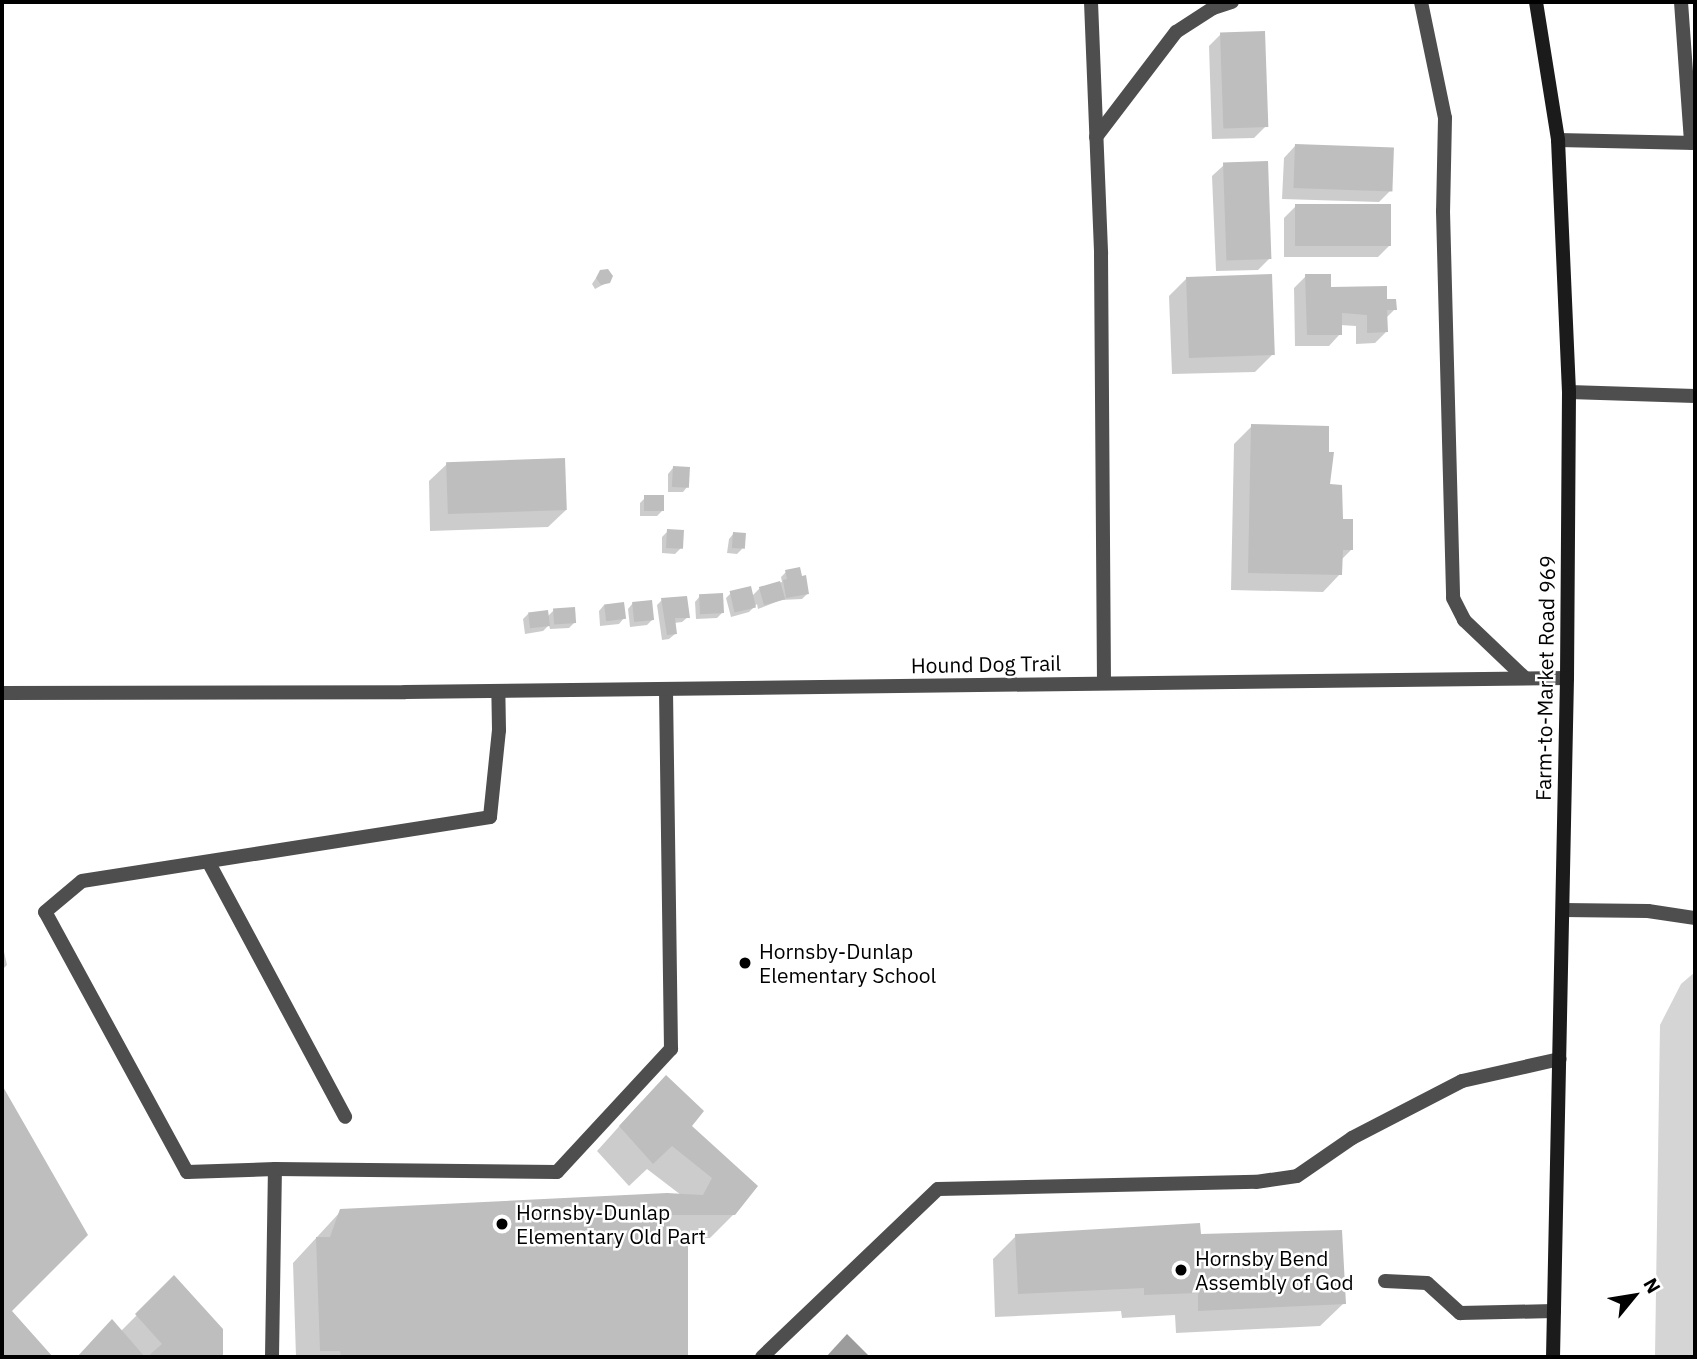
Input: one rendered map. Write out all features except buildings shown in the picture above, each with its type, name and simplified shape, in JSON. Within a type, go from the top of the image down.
[{"type":"main road","name":"Farm-to-Market Road 969","points":[[1536,2],[1558,140],[1569,392],[1567,678],[1553,1357]]},
{"type":"street","points":[[1091,2],[1101,254],[1104,683]]},
{"type":"street","points":[[1096,137],[1176,32],[1213,8],[1232,2]]},
{"type":"street","points":[[1421,2],[1445,118],[1443,224],[1453,598],[1464,620],[1525,678]]},
{"type":"street","points":[[1558,140],[1693,143],[1681,2]]},
{"type":"street","points":[[1569,392],[1695,396]]},
{"type":"street","name":"Hound Dog Trail","points":[[2,693],[405,692],[1567,678]]},
{"type":"street","points":[[498,691],[499,730],[490,817],[82,881],[45,912],[187,1172],[275,1169],[556,1172],[671,1049],[666,689]]},
{"type":"street","points":[[209,863],[345,1117]]},
{"type":"street","points":[[1563,910],[1648,911],[1695,918]]},
{"type":"street","points":[[762,1357],[938,1189],[1256,1182],[1297,1176],[1352,1139],[1462,1081],[1560,1059]]},
{"type":"street","points":[[272,1357],[275,1169]]},
{"type":"street","points":[[1385,1281],[1427,1283],[1460,1313],[1554,1311]]},
{"type":"shaded area","points":[[1695,972],[1695,1357],[1655,1357],[1660,1025],[1681,984]]},
{"type":"shaded area","points":[[847,1334],[870,1357],[826,1357]]},
{"type":"place","name":"Hornsby-Dunlap Elementary School","points":[[745,963]]},
{"type":"place","name":"Hornsby-Dunlap Elementary Old Part","points":[[502,1224]]},
{"type":"place","name":"Hornsby Bend Assembly of God","points":[[1181,1270]]}]
